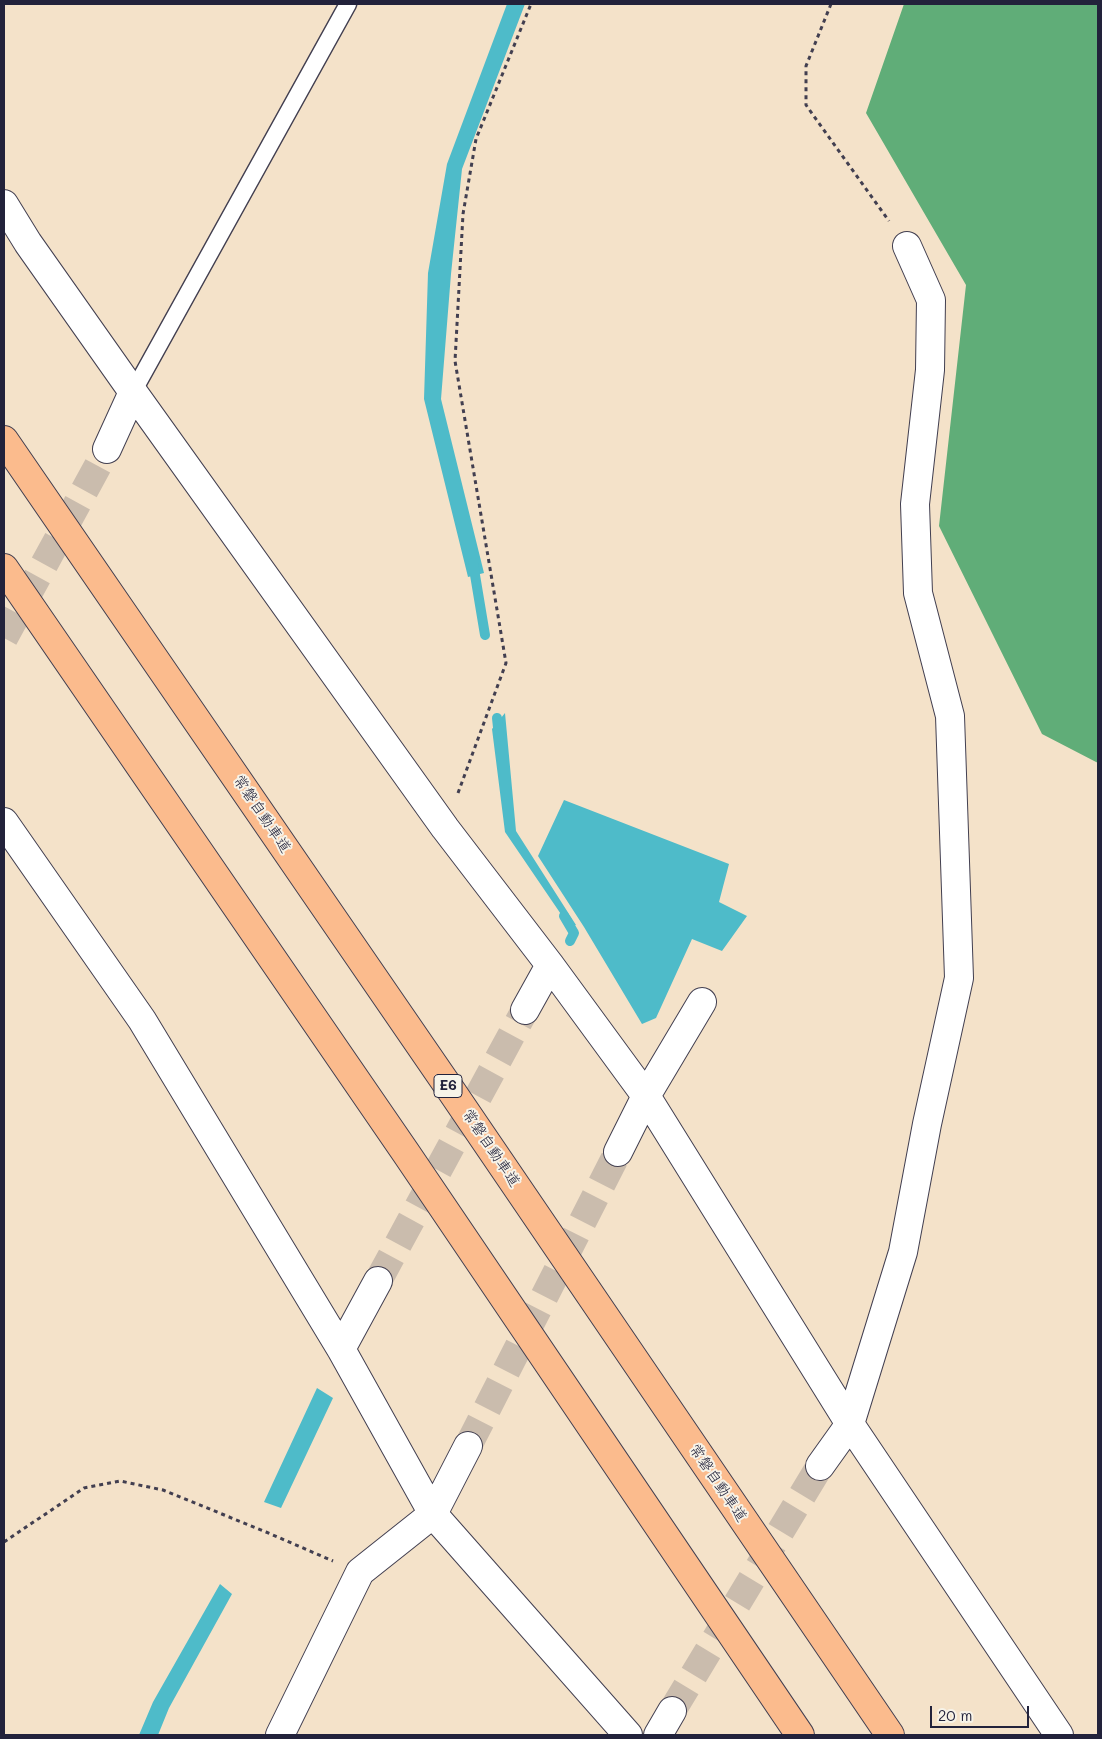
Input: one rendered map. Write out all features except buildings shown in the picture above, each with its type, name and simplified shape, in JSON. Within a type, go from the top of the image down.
[{"type":"highway","name":"常磐自動車道","points":[[4,440],[446,1083],[890,1735]]},
{"type":"highway","points":[[4,569],[406,1153],[800,1735]]},
{"type":"street","points":[[4,204],[28,243],[133,392],[445,828],[550,965],[646,1096],[850,1424],[1059,1735]]},
{"type":"street","points":[[820,1466],[850,1424],[903,1252],[927,1124],[959,978],[950,716],[918,593],[915,504],[930,370],[931,300],[907,246]]},
{"type":"street","points":[[107,449],[133,392]]},
{"type":"street","points":[[4,822],[142,1020],[341,1349],[433,1514],[628,1735]]},
{"type":"street","points":[[525,1010],[550,965]]},
{"type":"street","points":[[618,1152],[646,1096],[702,1002]]},
{"type":"street","points":[[341,1349],[378,1281]]},
{"type":"street","points":[[280,1735],[360,1572],[433,1514],[468,1446]]},
{"type":"street","points":[[658,1735],[672,1711]]},
{"type":"lane","points":[[133,392],[348,4]]},
{"type":"path","points":[[445,828],[506,663],[454,361],[463,214],[476,139],[532,4]]},
{"type":"path","points":[[831,4],[806,66],[806,105],[907,246]]},
{"type":"path","points":[[4,1542],[84,1488],[120,1480],[163,1490],[360,1572]]},
{"type":"green space","points":[[904,4],[1098,4],[1098,763],[1042,734],[939,526],[966,285],[866,113]]},
{"type":"water","points":[[507,4],[525,4],[462,169],[441,399],[484,573],[468,577],[424,399],[428,273],[447,164]]},
{"type":"water","points":[[505,713],[516,831],[576,925],[569,926],[505,832],[492,729]]},
{"type":"water","points":[[564,800],[729,864],[719,902],[747,916],[722,951],[692,939],[656,1018],[642,1024],[584,927],[538,856]]},
{"type":"water","points":[[317,1388],[333,1398],[281,1508],[264,1502]]},
{"type":"water","points":[[220,1584],[232,1594],[169,1708],[158,1735],[139,1735],[153,1702]]},
{"type":"waterway","points":[[473,563],[485,635]]},
{"type":"waterway","points":[[497,718],[499,737]]},
{"type":"waterway","points":[[564,916],[574,933],[570,941]]},
{"type":"tunnel","points":[[4,638],[107,449]]},
{"type":"tunnel","points":[[378,1281],[525,1010]]},
{"type":"tunnel","points":[[468,1446],[618,1152]]},
{"type":"tunnel","points":[[672,1711],[820,1466]]}]
